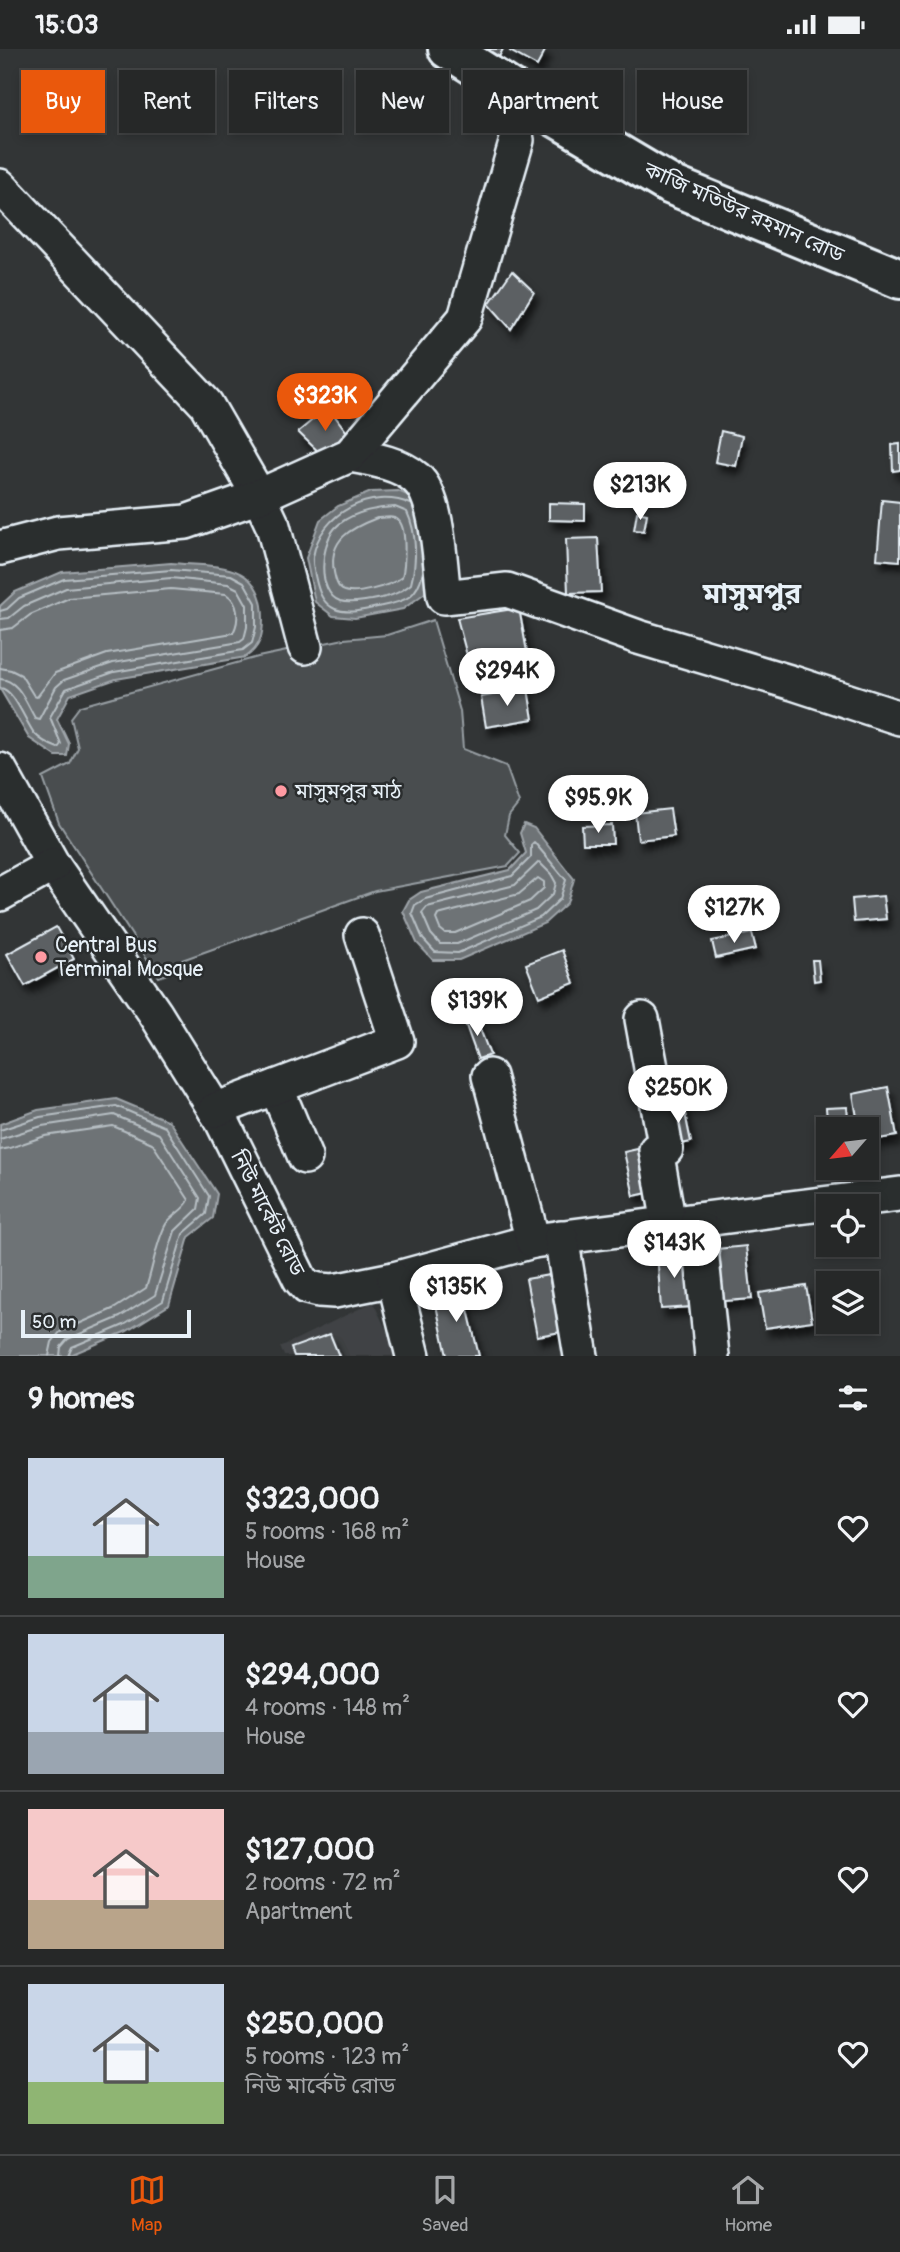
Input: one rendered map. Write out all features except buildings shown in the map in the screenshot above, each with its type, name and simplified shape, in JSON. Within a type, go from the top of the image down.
[{"type":"main road","name":"কাজি মতিউর রহমান রোড","points":[[448,49],[669,184],[900,279]]},
{"type":"street","points":[[0,548],[58,533],[186,522],[259,496],[350,455],[465,318],[517,140]]},
{"type":"street","points":[[0,186],[206,404],[259,496],[273,526],[305,647]]},
{"type":"street","points":[[350,455],[380,461],[406,471],[418,479],[427,491],[435,517],[439,609],[507,590],[638,637],[900,718]]},
{"type":"street","name":"নিউ মার্কেট রোড","points":[[0,770],[53,865],[155,1013],[215,1110],[300,1279],[307,1287],[334,1291],[394,1279],[547,1239],[900,1194]]},
{"type":"street","points":[[0,894],[53,865]]},
{"type":"street","points":[[215,1110],[397,1041],[362,935]]},
{"type":"street","points":[[642,1019],[666,1149],[656,1150],[684,1222],[712,1356]]},
{"type":"street","points":[[489,1076],[547,1239],[581,1356]]},
{"type":"street","points":[[276,1087],[305,1157]]},
{"type":"street","points":[[394,1279],[413,1356]]},
{"type":"shaded area","name":"মাসুমপুর মাঠ","points":[[433,620],[460,711],[463,749],[506,766],[519,803],[509,816],[505,835],[520,853],[508,866],[375,891],[182,960],[181,969],[159,977],[59,823],[43,778],[70,764],[78,748],[71,718],[80,706],[258,657],[344,639],[387,635]]},
{"type":"shaded area","points":[[373,1302],[399,1356],[284,1356],[280,1347]]},
{"type":"water","points":[[398,491],[419,500],[430,573],[425,593],[403,609],[355,618],[333,616],[315,602],[306,558],[320,520],[338,506],[371,492]]},
{"type":"water","points":[[171,563],[233,570],[245,576],[255,586],[261,600],[263,619],[261,636],[255,649],[246,657],[116,679],[70,695],[57,719],[69,744],[67,756],[56,756],[29,738],[0,689],[0,606],[15,592],[62,572]]},
{"type":"water","points":[[524,824],[534,828],[574,879],[567,903],[545,923],[459,960],[433,960],[417,943],[403,911],[409,900],[421,892],[510,870],[526,853],[520,833]]},
{"type":"water","points":[[116,1099],[169,1121],[217,1194],[213,1218],[189,1237],[169,1305],[127,1331],[68,1356],[0,1356],[0,1124],[38,1110]]},
{"type":"place","name":"মাসুমপুর মাঠ","points":[[281,791]]},
{"type":"place","name":"Central Bus Terminal Mosque","points":[[41,957]]},
{"type":"district","name":"মাসুমপুর","points":[[752,593]]}]
